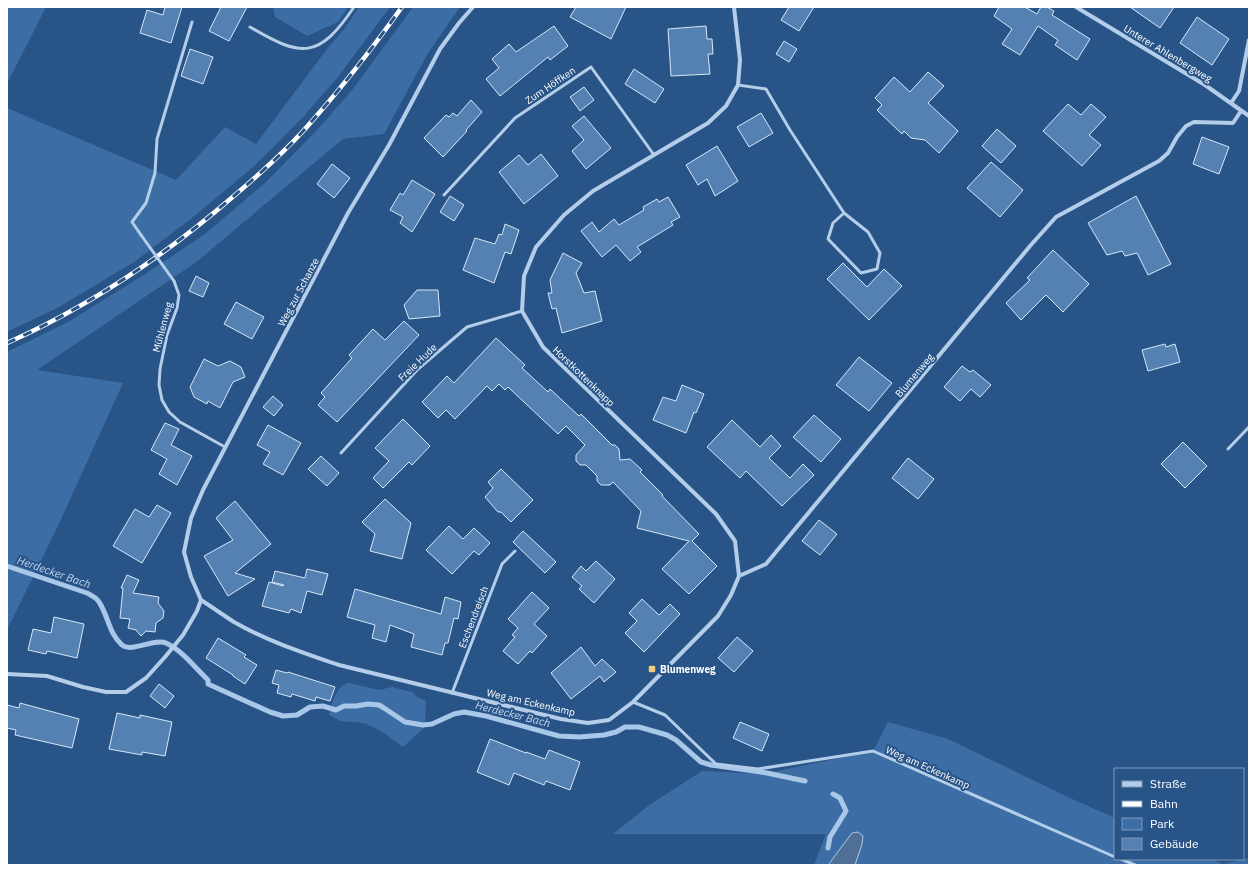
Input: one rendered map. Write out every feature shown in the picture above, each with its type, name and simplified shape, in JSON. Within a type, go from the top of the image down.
[{"type":"street","name":"Weg zur Schanze","points":[[201,600],[191,578],[184,552],[191,518],[203,490],[348,213],[389,145],[440,49],[473,7]]},
{"type":"street","points":[[522,311],[524,276],[536,247],[564,214],[593,191],[708,123],[726,106],[738,85],[740,60],[734,7]]},
{"type":"street","name":"Unterer Ahlenbergweg","points":[[1076,7],[1205,85],[1249,116]]},
{"type":"street","points":[[1231,103],[1239,91],[1249,40]]},
{"type":"street","name":"Blumenweg","points":[[739,576],[766,564],[1030,246],[1056,217],[1159,161],[1168,153],[1177,137],[1186,126],[1194,122],[1233,123],[1241,111]]},
{"type":"street","name":"Horstkottenknapp","points":[[522,311],[543,347],[716,514],[735,541],[739,576]]},
{"type":"street","points":[[632,702],[718,616],[731,595],[739,576]]},
{"type":"street","points":[[7,674],[47,676],[106,692],[126,692],[146,678],[183,635],[197,611],[201,600]]},
{"type":"street","name":"Weg am Eckenkamp","points":[[201,600],[234,622],[305,654],[339,665],[561,719],[588,723],[609,720],[632,702]]},
{"type":"lane","points":[[250,27],[275,41],[293,48],[307,49],[318,46],[342,26],[354,7]]},
{"type":"lane","name":"Mühlenweg","points":[[192,22],[157,139],[155,173],[146,203],[132,222],[174,281],[179,295],[177,308],[167,335],[160,369],[159,385],[162,400],[169,412],[180,422],[225,447]]},
{"type":"lane","name":"Zum Höffken","points":[[444,195],[515,118],[591,67],[654,155]]},
{"type":"lane","points":[[738,85],[766,89],[790,130],[844,214],[868,232],[880,254],[877,269],[861,273],[828,239],[833,223],[844,214]]},
{"type":"lane","name":"Freie Hude","points":[[340,453],[418,369],[467,327],[522,311]]},
{"type":"lane","points":[[1228,449],[1249,427]]},
{"type":"lane","name":"Eschendreisch","points":[[452,692],[502,564],[515,551]]},
{"type":"lane","name":"Weg am Eckenkamp","points":[[632,702],[665,715],[716,764],[758,769],[873,751],[1114,857]]},
{"type":"lane","points":[[1123,860],[1135,865]]},
{"type":"green space","points":[[7,7],[46,7],[7,84]]},
{"type":"green space","points":[[273,7],[348,7],[338,22],[307,36],[275,17]]},
{"type":"green space","points":[[359,7],[390,7],[338,77],[304,116],[253,167],[192,218],[134,262],[59,307],[7,332],[7,108],[176,180],[225,127],[256,144],[327,49],[345,28]]},
{"type":"green space","points":[[413,7],[460,7],[428,53],[384,134],[343,139],[195,263],[37,370],[123,383],[57,528],[7,630],[7,352],[68,322],[142,276],[205,234],[266,182],[319,128],[353,89]]},
{"type":"green space","points":[[349,683],[379,690],[392,687],[412,692],[417,697],[426,701],[425,727],[403,747],[381,731],[364,723],[340,721],[329,715],[338,691],[345,684]]},
{"type":"green space","points":[[888,722],[948,739],[1114,818],[1114,860],[1213,860],[1223,864],[1249,858],[1249,865],[814,865],[826,834],[613,834],[648,806],[702,771],[763,774],[873,751]]},
{"type":"shaded area","points":[[858,832],[863,836],[855,865],[828,865],[852,833]]},
{"type":"building","points":[[165,7],[182,7],[171,43],[140,33],[147,10],[163,15]]},
{"type":"building","points":[[221,7],[247,7],[229,41],[209,31]]},
{"type":"building","points":[[576,7],[626,7],[611,39],[570,17]]},
{"type":"building","points":[[789,7],[814,7],[799,31],[781,20]]},
{"type":"building","points":[[999,7],[1025,7],[1037,14],[1041,7],[1047,7],[1054,11],[1052,15],[1090,39],[1077,60],[1055,45],[1058,40],[1038,26],[1020,55],[1002,44],[1012,29],[994,16]]},
{"type":"building","points":[[1130,7],[1174,7],[1160,28]]},
{"type":"building","points":[[1197,17],[1229,39],[1212,65],[1180,43]]},
{"type":"building","points":[[554,26],[568,46],[550,60],[548,57],[500,96],[486,79],[499,68],[492,59],[509,44],[516,52]]},
{"type":"building","points":[[706,26],[707,39],[712,39],[713,54],[708,54],[710,74],[671,76],[668,29]]},
{"type":"building","points":[[784,41],[797,49],[789,62],[776,54]]},
{"type":"building","points":[[190,49],[213,57],[203,84],[181,76]]},
{"type":"building","points":[[634,69],[664,89],[655,103],[625,84]]},
{"type":"building","points":[[928,72],[944,86],[928,103],[958,131],[939,153],[925,140],[911,138],[904,131],[902,134],[877,110],[882,105],[875,98],[894,77],[910,92]]},
{"type":"building","points":[[584,87],[594,100],[580,111],[570,97]]},
{"type":"building","points":[[471,100],[482,112],[443,157],[424,138],[446,115],[449,117],[453,113],[457,116]]},
{"type":"building","points":[[1068,104],[1081,115],[1091,104],[1106,117],[1089,135],[1101,145],[1082,166],[1043,131]]},
{"type":"building","points":[[761,113],[773,133],[749,147],[737,127]]},
{"type":"building","points":[[584,116],[611,148],[586,169],[572,151],[584,140],[572,126]]},
{"type":"building","points":[[997,129],[1016,146],[1001,163],[982,146]]},
{"type":"building","points":[[1202,137],[1229,147],[1219,174],[1193,164]]},
{"type":"building","points":[[717,146],[738,181],[715,196],[707,179],[698,185],[686,165]]},
{"type":"building","points":[[541,154],[558,176],[524,204],[499,172],[519,155],[528,165]]},
{"type":"building","points":[[991,162],[1023,190],[1000,217],[967,188]]},
{"type":"building","points":[[332,164],[350,178],[334,198],[317,184]]},
{"type":"building","points":[[412,180],[435,194],[412,232],[400,223],[403,217],[390,210],[400,193],[403,195]]},
{"type":"building","points":[[450,196],[464,205],[454,221],[440,212]]},
{"type":"building","points":[[1136,196],[1171,264],[1148,275],[1137,253],[1125,256],[1122,251],[1107,255],[1088,223]]},
{"type":"building","points":[[668,197],[680,217],[671,222],[673,225],[637,247],[641,252],[630,261],[616,245],[602,257],[581,231],[592,222],[599,232],[614,219],[619,225],[644,210],[643,207],[657,199],[659,202]]},
{"type":"building","points":[[505,224],[519,230],[511,254],[505,252],[494,283],[463,270],[475,238],[495,244],[499,234],[502,235]]},
{"type":"building","points":[[1053,250],[1089,284],[1063,312],[1046,295],[1021,320],[1006,303],[1030,280],[1027,278]]},
{"type":"building","points":[[563,253],[582,263],[576,273],[584,293],[595,291],[602,321],[562,333],[556,308],[552,309],[548,293],[552,293],[550,280]]},
{"type":"building","points":[[843,263],[867,287],[884,269],[902,286],[869,320],[827,279]]},
{"type":"building","points":[[196,276],[209,283],[203,297],[189,291]]},
{"type":"building","points":[[417,290],[438,290],[440,316],[409,319],[404,305]]},
{"type":"building","points":[[236,302],[264,317],[252,339],[224,324]]},
{"type":"building","points":[[404,321],[419,335],[337,422],[318,405],[325,397],[321,393],[352,358],[349,355],[373,329],[385,340]]},
{"type":"building","points":[[496,338],[525,365],[522,368],[548,392],[550,389],[579,416],[581,414],[612,445],[615,445],[619,449],[620,460],[630,459],[642,470],[640,472],[699,534],[692,541],[717,566],[689,594],[662,569],[689,541],[637,528],[641,511],[613,482],[610,485],[601,485],[597,481],[597,476],[586,465],[580,465],[576,461],[576,455],[585,445],[566,426],[558,434],[508,387],[505,390],[499,384],[492,391],[487,386],[455,419],[446,410],[438,418],[422,402],[447,376],[454,383]]},
{"type":"building","points":[[1165,344],[1166,347],[1175,344],[1180,362],[1148,371],[1142,350]]},
{"type":"building","points":[[859,357],[892,383],[869,411],[836,385]]},
{"type":"building","points":[[204,359],[218,366],[230,361],[241,367],[245,377],[233,382],[220,408],[208,401],[207,404],[194,397],[190,387]]},
{"type":"building","points":[[962,366],[970,372],[973,370],[991,385],[980,397],[971,389],[960,401],[944,387]]},
{"type":"building","points":[[682,385],[704,394],[696,413],[694,412],[686,433],[653,420],[663,397],[676,401]]},
{"type":"building","points":[[273,396],[283,405],[274,416],[263,407]]},
{"type":"building","points":[[814,415],[841,439],[821,462],[793,437]]},
{"type":"building","points":[[403,419],[430,446],[412,465],[409,462],[383,488],[373,478],[389,461],[375,448]]},
{"type":"building","points":[[732,420],[760,447],[771,435],[781,446],[769,458],[790,478],[803,464],[814,475],[782,506],[746,471],[740,478],[707,447]]},
{"type":"building","points":[[165,423],[179,429],[171,445],[192,456],[177,485],[159,474],[167,459],[151,450]]},
{"type":"building","points":[[268,425],[301,443],[283,475],[263,464],[270,452],[257,445]]},
{"type":"building","points":[[1183,442],[1207,466],[1185,488],[1161,464]]},
{"type":"building","points":[[321,456],[339,473],[327,486],[308,469]]},
{"type":"building","points":[[908,458],[934,479],[918,499],[892,478]]},
{"type":"building","points":[[501,469],[533,500],[511,522],[501,512],[498,512],[485,497],[493,488],[488,482]]},
{"type":"building","points":[[385,499],[411,523],[402,559],[370,551],[375,534],[362,522]]},
{"type":"building","points":[[235,501],[271,544],[235,573],[255,579],[228,596],[204,556],[233,540],[216,518]]},
{"type":"building","points":[[157,505],[171,513],[142,563],[113,546],[135,509],[149,517]]},
{"type":"building","points":[[819,520],[837,534],[820,555],[802,541]]},
{"type":"building","points":[[449,526],[463,539],[474,528],[490,543],[479,555],[474,551],[452,574],[426,550]]},
{"type":"building","points":[[523,531],[556,562],[545,573],[513,542]]},
{"type":"building","points":[[596,561],[615,579],[594,603],[579,589],[582,586],[572,577],[581,566],[586,571]]},
{"type":"building","points":[[307,569],[328,574],[322,595],[307,591],[301,613],[291,609],[289,613],[262,606],[269,582],[284,585],[272,582],[275,571],[305,578]]},
{"type":"building","points":[[127,575],[139,580],[133,593],[159,597],[158,603],[164,611],[163,618],[156,623],[155,632],[146,631],[141,636],[136,630],[128,628],[130,619],[120,618],[123,588],[121,588]]},
{"type":"building","points":[[355,589],[441,614],[445,597],[461,602],[458,619],[454,618],[448,643],[445,643],[442,655],[411,647],[414,634],[390,625],[386,642],[372,638],[375,625],[347,617]]},
{"type":"building","points":[[532,592],[549,608],[534,624],[547,636],[532,653],[530,651],[518,664],[503,651],[515,637],[512,635],[518,628],[508,619]]},
{"type":"building","points":[[642,599],[659,615],[670,604],[680,614],[644,652],[625,633],[637,621],[629,613]]},
{"type":"building","points":[[54,617],[84,624],[77,658],[47,651],[46,654],[28,650],[33,629],[51,633]]},
{"type":"building","points":[[737,637],[753,651],[734,672],[718,658]]},
{"type":"building","points":[[218,638],[246,655],[244,657],[257,665],[245,684],[206,658]]},
{"type":"building","points":[[581,647],[595,666],[602,659],[616,672],[604,682],[600,676],[571,699],[551,673]]},
{"type":"building","points":[[276,670],[288,672],[335,687],[330,701],[316,697],[315,701],[292,694],[291,697],[277,693],[279,685],[272,683]]},
{"type":"building","points":[[159,684],[174,696],[165,708],[150,696]]},
{"type":"building","points":[[20,703],[79,719],[72,748],[15,735],[16,730],[7,728],[7,705],[19,708]]},
{"type":"building","points":[[117,713],[140,718],[140,715],[172,722],[165,756],[142,752],[142,755],[109,749]]},
{"type":"building","points":[[740,722],[769,734],[762,751],[733,738]]},
{"type":"building","points":[[490,739],[545,759],[549,750],[580,762],[570,790],[546,781],[544,785],[514,773],[509,785],[477,772]]},
{"type":"waterway","name":"Herdecker Bach","points":[[7,566],[87,593],[95,598],[102,607],[111,630],[122,645],[126,647],[137,647],[156,642],[166,643],[178,650],[208,680],[208,684],[270,712],[283,716],[297,715],[310,707],[323,706],[336,710],[344,706],[368,704],[379,705],[405,722],[423,725],[432,724],[454,714],[464,712],[486,716],[559,736],[579,737],[604,735],[616,732],[625,727],[639,727],[667,735],[676,740],[701,762],[805,781]]},
{"type":"waterway","name":"Herdecker Bach","points":[[828,848],[830,837],[846,811],[840,798],[833,794]]},
{"type":"railway","points":[[7,343],[68,313],[127,277],[182,238],[255,178],[294,141],[324,107],[370,51],[402,7]]},
{"type":"place","name":"Blumenweg","points":[[652,669]]}]
